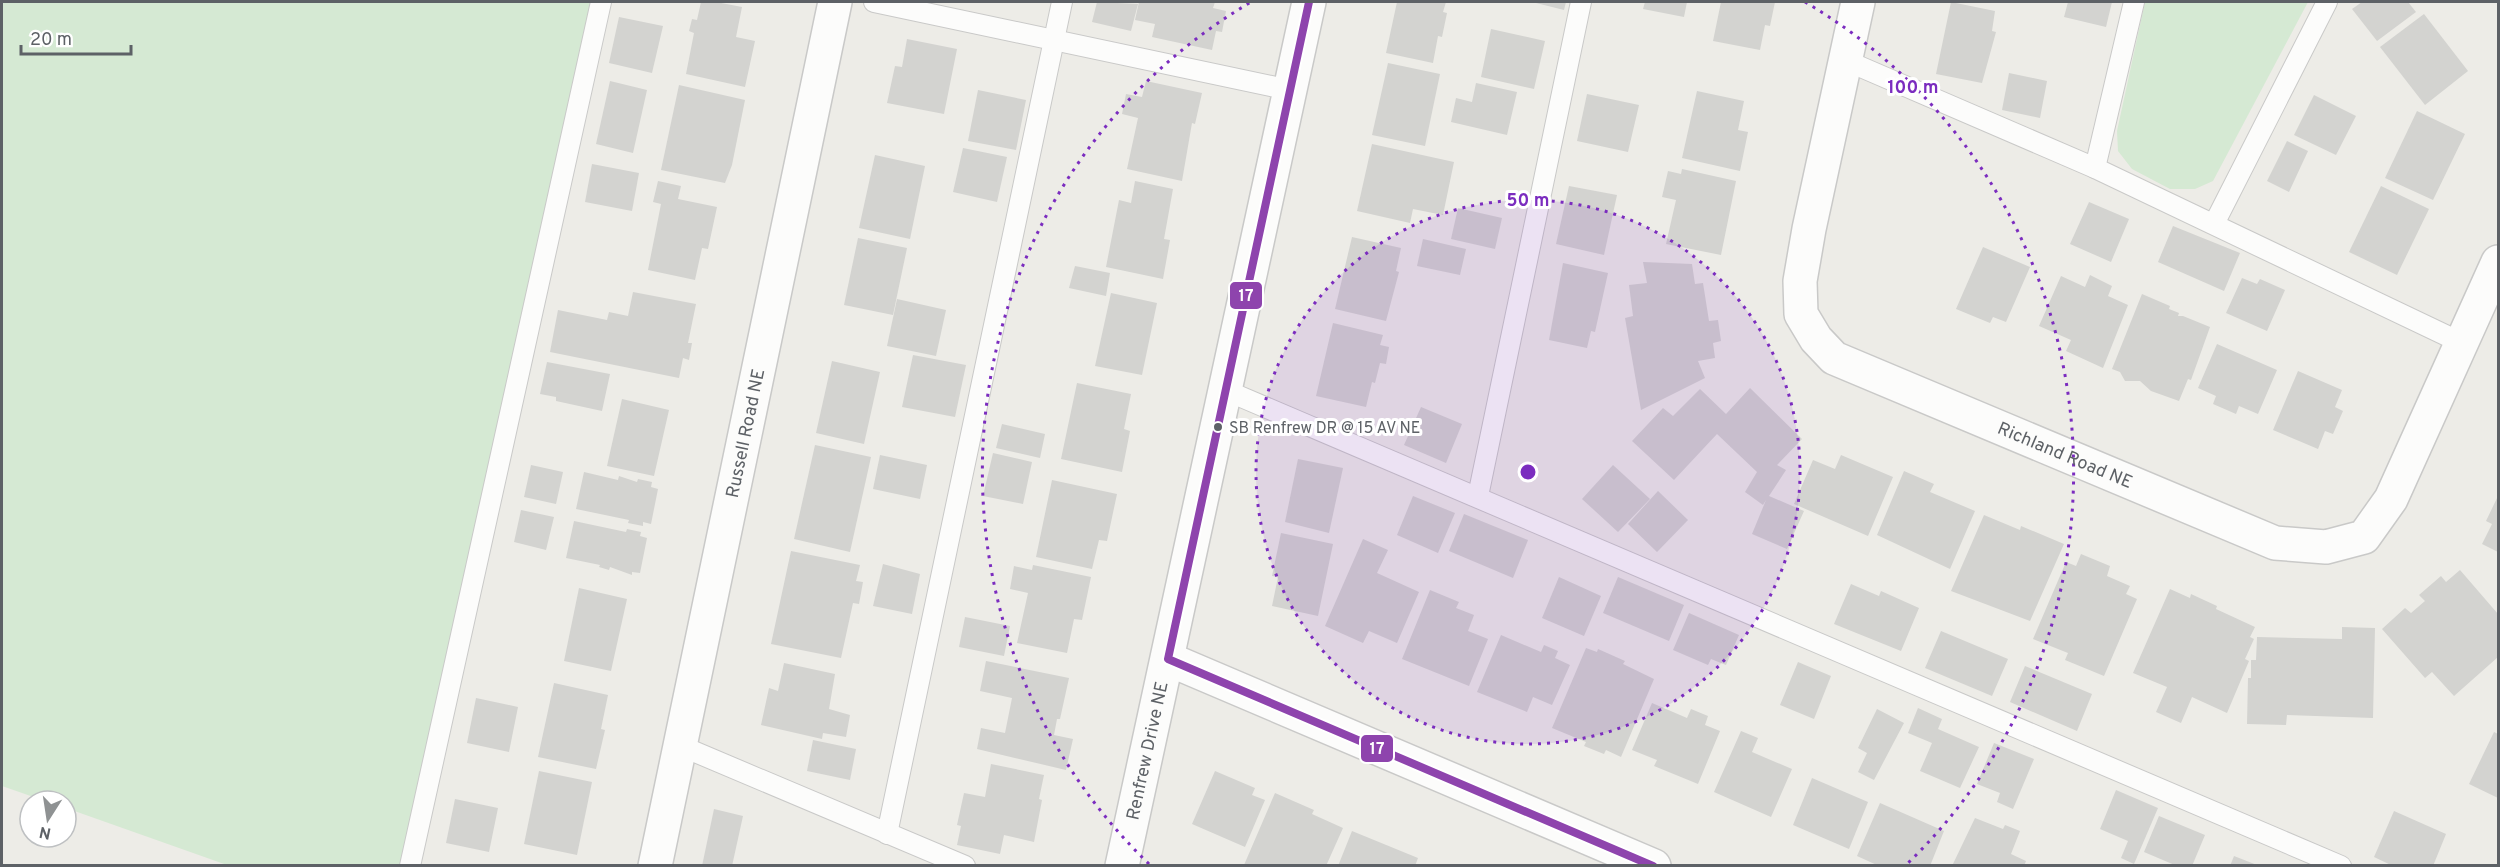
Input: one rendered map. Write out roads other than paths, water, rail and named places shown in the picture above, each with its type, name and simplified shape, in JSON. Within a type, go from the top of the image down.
[{"type":"street","name":"Russell Road NE","points":[[655,866],[835,2]]},
{"type":"street","name":"Renfrew Drive NE","points":[[1122,866],[1309,2]]},
{"type":"street","name":"Richland Road NE","points":[[1858,2],[1809,228],[1800,281],[1801,314],[1816,339],[1834,358],[2274,543],[2326,547],[2364,537],[2391,499],[2499,262]]},
{"type":"street","points":[[1168,659],[1654,866]]},
{"type":"lane","points":[[410,866],[601,2]]},
{"type":"lane","points":[[874,2],[1290,90]]},
{"type":"lane","points":[[888,834],[1062,2]]},
{"type":"lane","points":[[1478,496],[1581,2]]},
{"type":"lane","points":[[2096,168],[2134,2]]},
{"type":"lane","points":[[2214,224],[2327,2]]},
{"type":"lane","points":[[1847,61],[2096,168],[2462,343]]},
{"type":"lane","points":[[1225,390],[2341,866]]},
{"type":"lane","points":[[681,746],[965,866]]},
{"type":"place","name":"SB Renfrew DR @ 15 AV NE","points":[[1218,427]]}]
